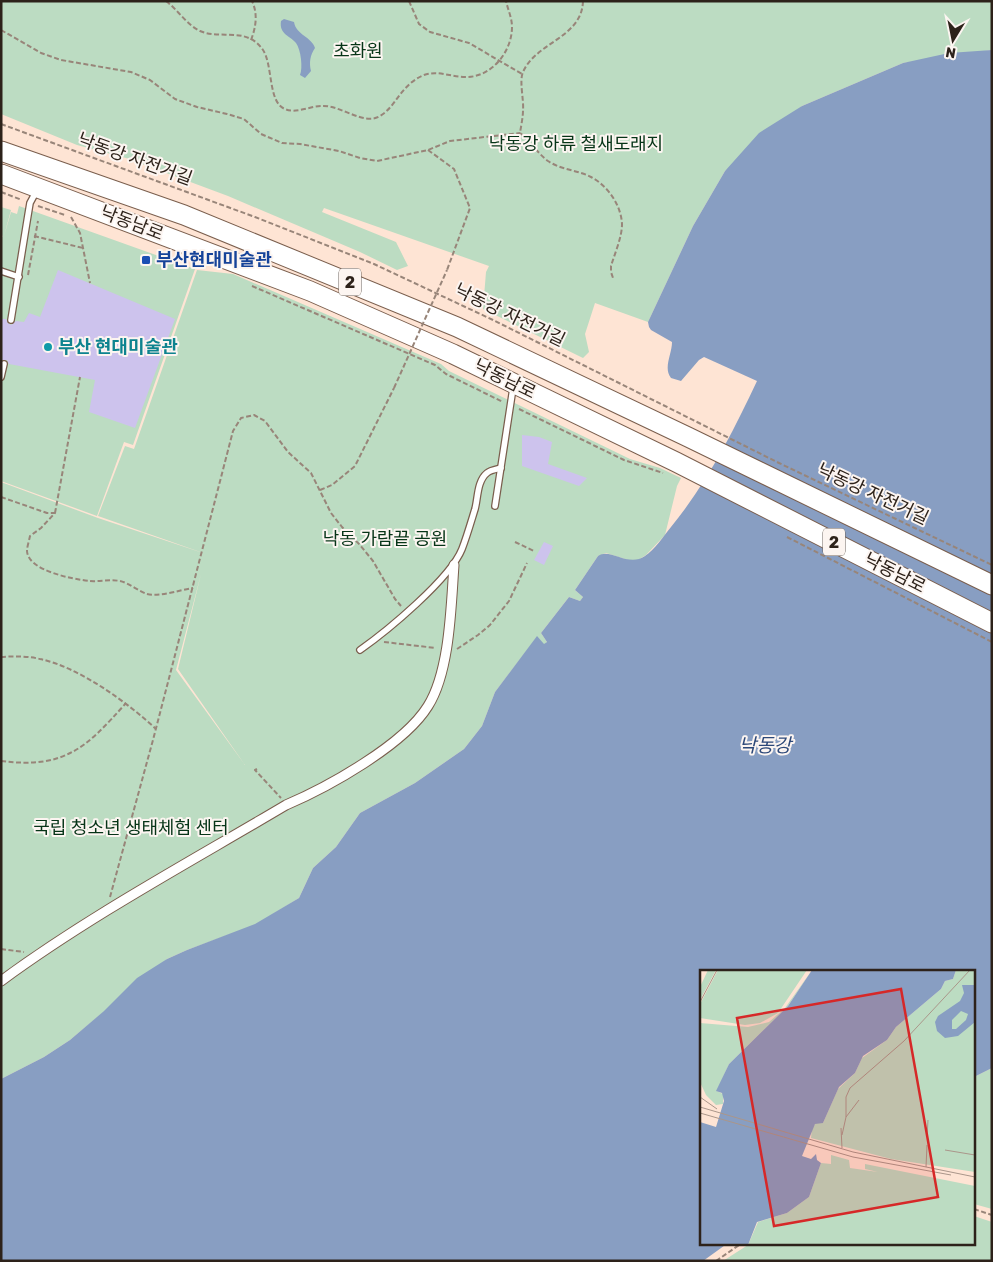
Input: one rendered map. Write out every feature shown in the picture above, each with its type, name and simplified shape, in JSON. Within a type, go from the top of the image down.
[{"type":"main road","name":"낙동남로","points":[[1,151],[184,215],[458,326],[694,430],[992,585]]},
{"type":"main road","name":"낙동남로","points":[[1,174],[34,196],[310,291],[514,383],[671,468],[992,623]]},
{"type":"street","points":[[1,981],[37,954],[106,910],[288,804],[315,792],[405,734],[428,706],[438,682],[445,653],[454,565]]},
{"type":"lane","points":[[11,320],[34,196]]},
{"type":"lane","points":[[1,271],[19,277]]},
{"type":"lane","points":[[1,377],[4,364]]},
{"type":"lane","points":[[495,506],[514,383]]},
{"type":"lane","points":[[360,650],[375,640],[406,612],[454,565],[476,507],[481,480],[487,472],[501,468]]},
{"type":"path","points":[[166,1],[184,16],[189,24],[199,31],[230,34],[251,40],[263,50],[267,57],[275,96],[280,107],[293,111],[332,106],[366,119],[374,119],[385,113],[406,86],[424,75],[434,73],[475,77],[501,60],[507,48],[512,27],[506,1]]},
{"type":"path","points":[[251,40],[255,28],[256,14],[252,1]]},
{"type":"path","points":[[409,1],[419,24],[430,32],[469,43],[522,74]]},
{"type":"path","points":[[520,133],[523,110],[522,74],[527,65],[545,47],[566,34],[578,21],[583,1]]},
{"type":"path","points":[[1,30],[41,53],[61,60],[131,72],[150,80],[175,99],[197,107],[244,119],[261,134],[282,142],[339,151],[360,158],[377,161],[428,150],[438,144],[456,140],[520,133]]},
{"type":"path","name":"낙동강 자전거길","points":[[1,124],[264,220],[374,264],[493,320],[694,430],[992,565]]},
{"type":"path","points":[[520,133],[548,161],[562,168],[591,176],[606,188],[613,198],[620,212],[622,225],[611,266],[613,278]]},
{"type":"path","points":[[320,490],[332,485],[354,466],[394,388],[448,270],[470,208],[454,169],[428,150]]},
{"type":"path","points":[[1,192],[34,196],[70,217],[79,220]]},
{"type":"path","points":[[70,217],[80,233],[90,283]]},
{"type":"path","points":[[27,280],[38,221]]},
{"type":"path","points":[[35,236],[83,248]]},
{"type":"path","points":[[252,286],[435,365],[446,374],[503,402]]},
{"type":"path","points":[[80,377],[55,513],[41,528],[30,536],[27,552],[30,559],[40,568],[62,576],[91,581],[122,581],[147,594],[159,594],[193,588]]},
{"type":"path","points":[[512,406],[624,460],[671,468]]},
{"type":"path","points":[[106,910],[156,729],[233,431],[240,418],[254,415],[265,421],[288,452],[311,473],[331,513],[373,562],[395,599],[406,612]]},
{"type":"path","points":[[1,497],[47,513],[55,513]]},
{"type":"path","points":[[782,534],[992,642]]},
{"type":"path","points":[[515,542],[534,551]]},
{"type":"path","points":[[384,642],[445,653],[478,635],[490,625],[508,602],[527,563]]},
{"type":"path","points":[[1,657],[27,657],[50,661],[96,684],[126,703],[156,729]]},
{"type":"path","points":[[1,761],[34,763],[60,757],[78,750],[100,732],[126,703]]},
{"type":"path","points":[[257,769],[255,770],[288,804]]},
{"type":"path","points":[[1,949],[37,954]]},
{"type":"path","points":[[976,1210],[992,1214]]},
{"type":"path","points":[[716,1261],[741,1244]]},
{"type":"green space","name":"낙동강 하류 철새도래지","points":[[1,1],[992,1],[992,50],[903,63],[802,106],[725,171],[693,226],[648,322],[595,303],[585,334],[589,352],[583,358],[483,309],[486,272],[489,266],[324,208],[322,212],[396,242],[408,266],[397,270],[360,252],[228,196],[126,158],[77,145],[1,114]]},
{"type":"green space","points":[[19,206],[195,269],[133,445],[124,442],[97,516],[1,481],[1,238],[3,236],[1,235],[1,207],[11,210],[4,236],[11,212],[17,214]]},
{"type":"green space","name":"낙동 가람끝 공원","points":[[197,270],[233,274],[441,364],[449,371],[630,459],[660,468],[681,478],[677,486],[665,535],[646,555],[638,560],[628,560],[606,553],[598,556],[575,590],[583,597],[580,601],[569,597],[541,633],[547,642],[544,645],[537,637],[495,692],[482,726],[464,749],[415,783],[360,813],[336,847],[313,868],[299,898],[255,925],[167,959],[70,1040],[44,1057],[1,1079],[1,482],[98,518],[206,554],[98,516],[125,446],[134,449]],"holes":[[[201,574],[178,669],[245,765],[176,670]]]},
{"type":"green space","points":[[992,1068],[992,1209],[976,1205],[976,1076]]},
{"type":"green space","points":[[976,1217],[992,1222],[992,1261],[723,1261],[749,1244],[976,1244]]},
{"type":"water","points":[[284,19],[294,22],[298,30],[311,41],[315,48],[310,59],[311,71],[305,78],[300,75],[301,64],[298,46],[283,32],[281,21]]},
{"type":"water","name":"낙동강","points":[[992,50],[992,1068],[976,1076],[976,970],[700,970],[700,1244],[727,1244],[703,1261],[1,1261],[1,1079],[44,1057],[70,1040],[104,1011],[137,978],[167,959],[255,924],[299,898],[313,868],[336,847],[360,813],[415,783],[464,749],[482,726],[495,692],[537,636],[544,644],[547,642],[541,633],[569,597],[580,601],[583,597],[575,590],[598,556],[608,554],[632,560],[639,559],[659,543],[708,475],[729,438],[757,381],[704,357],[699,360],[681,381],[671,378],[668,365],[672,342],[651,330],[648,322],[693,226],[725,171],[759,133],[802,106],[903,63],[949,53]]},
{"type":"building","name":"부산 현대미술관","points":[[58,270],[175,319],[135,428],[89,412],[95,380],[9,364],[7,360],[1,360],[1,319],[6,319],[11,325],[16,321],[24,322],[29,313],[40,317]]},
{"type":"building","points":[[522,435],[539,437],[552,442],[548,464],[587,478],[579,486],[522,466]]},
{"type":"building","points":[[544,542],[553,546],[544,565],[534,560]]},
{"type":"place","name":"부산현대미술관","points":[[146,260]]},
{"type":"place","name":"부산 현대미술관","points":[[48,347]]},
{"type":"park label","name":"초화원","points":[[358,51]]},
{"type":"park label","name":"국립 청소년 생태체험 센터","points":[[131,828]]}]
